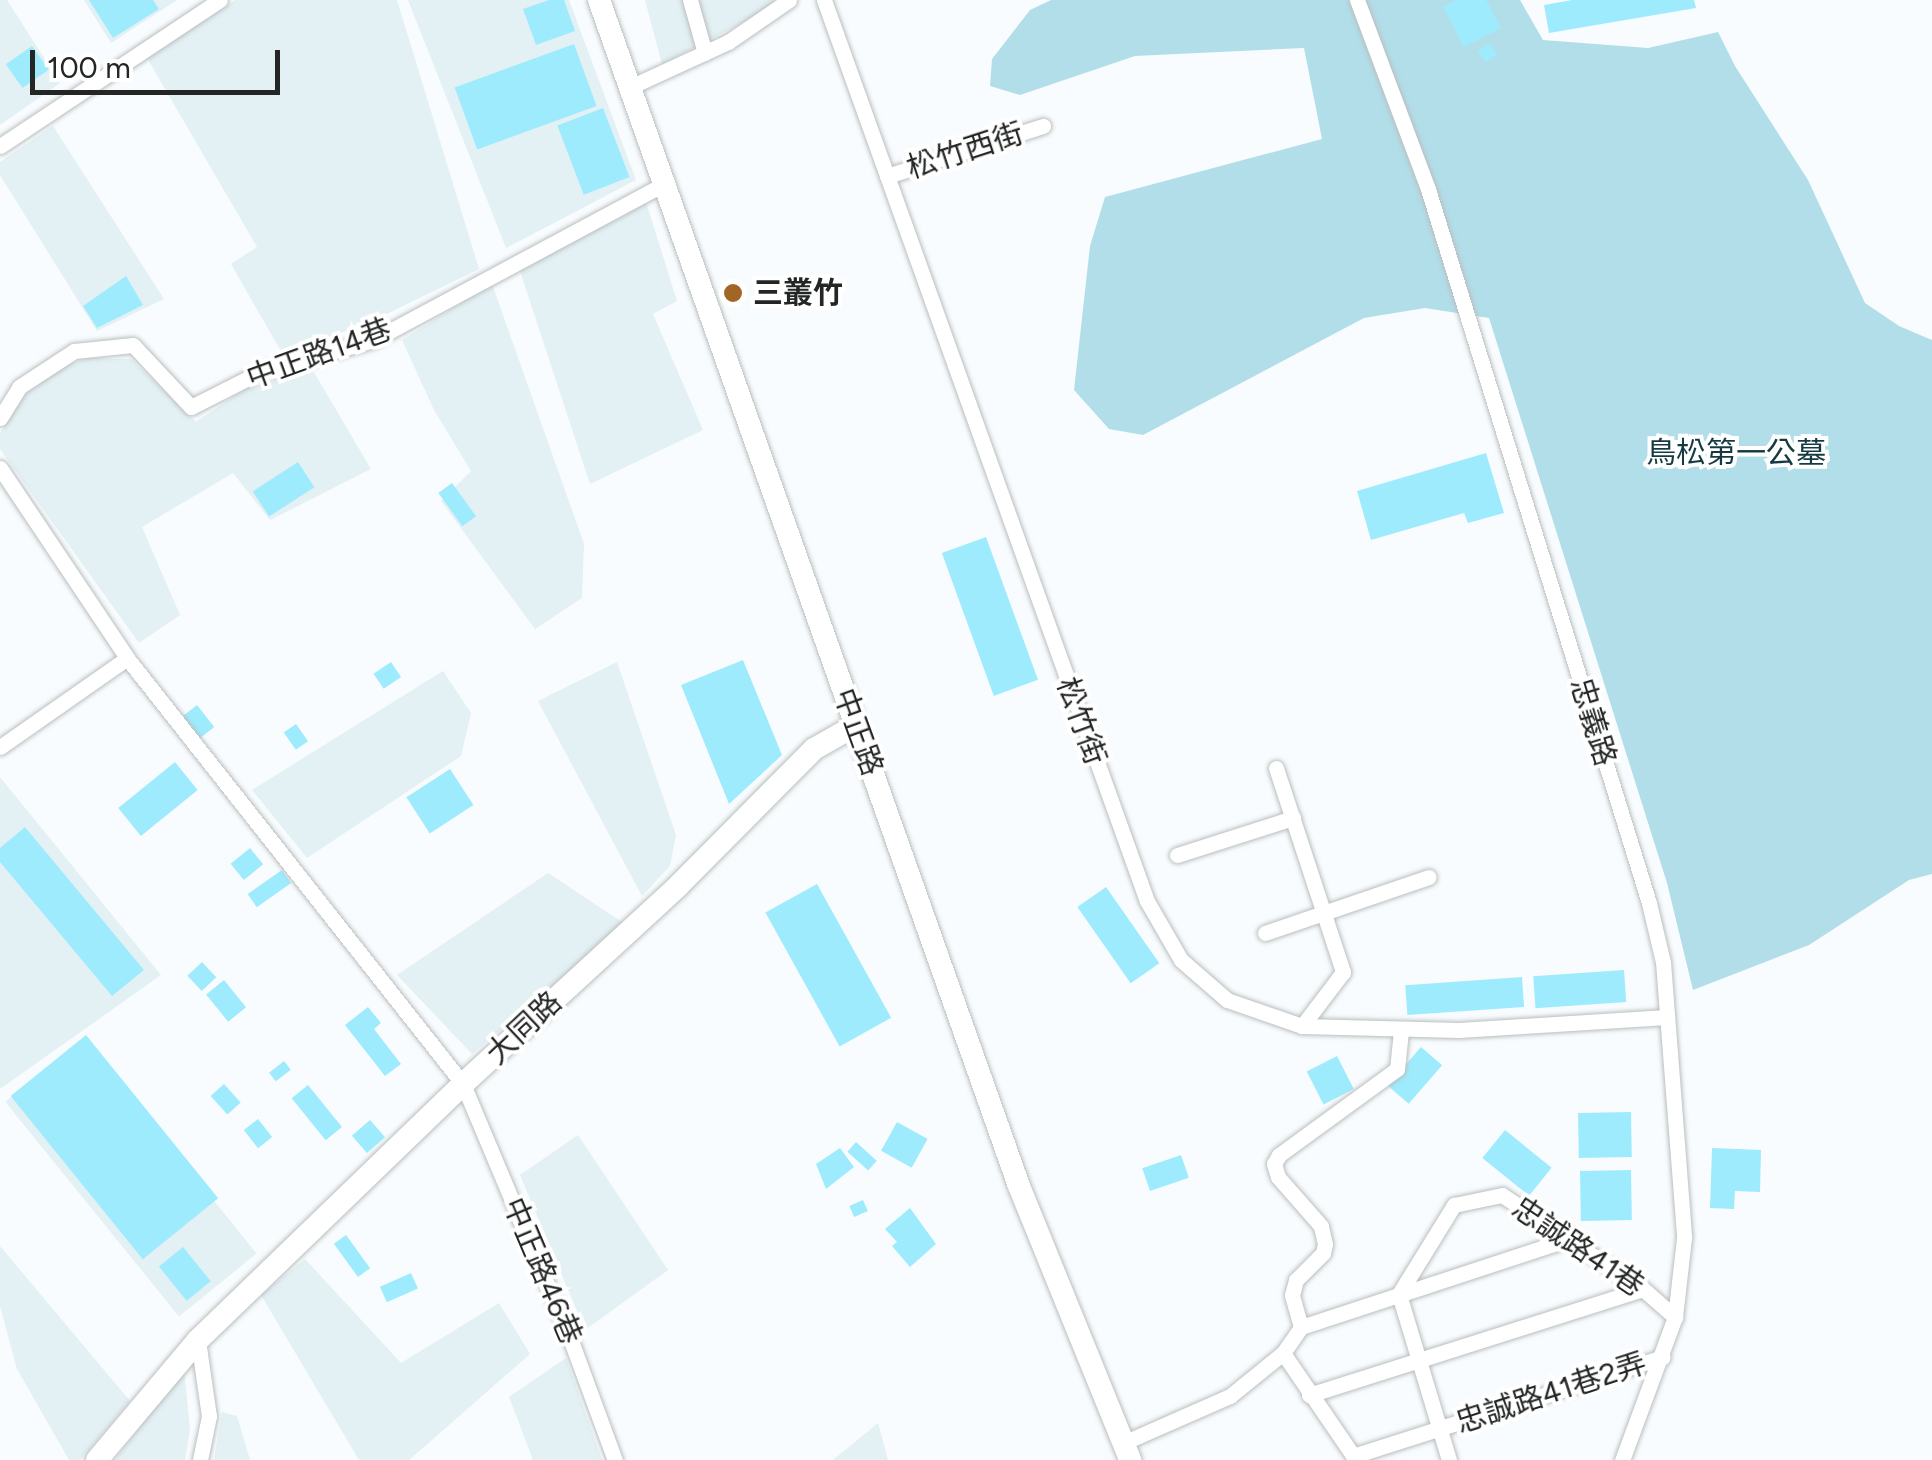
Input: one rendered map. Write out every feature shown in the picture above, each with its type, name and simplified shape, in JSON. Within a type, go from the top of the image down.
[{"type":"main road","name":"中正路","points":[[599,0],[1018,1186],[1126,1452]]},
{"type":"main road","name":"大同路","points":[[97,1460],[198,1340],[464,1084],[678,886],[814,750],[856,725]]},
{"type":"street","points":[[0,146],[220,0]]},
{"type":"street","points":[[690,0],[704,53]]},
{"type":"street","points":[[630,87],[704,53],[757,24],[789,0]]},
{"type":"street","name":"松竹街","points":[[824,0],[1147,901],[1181,960],[1227,1000],[1302,1026],[1401,1031],[1667,1017]]},
{"type":"street","name":"忠義路","points":[[1357,0],[1428,189],[1632,847],[1663,962],[1684,1238],[1674,1316],[1663,1357],[1622,1460]]},
{"type":"street","name":"松竹西街","points":[[887,176],[1044,126]]},
{"type":"street","name":"中正路14巷","points":[[0,418],[19,388],[74,351],[133,346],[191,408],[258,372],[372,340],[664,184]]},
{"type":"street","points":[[0,468],[127,658],[464,1084]]},
{"type":"street","points":[[0,748],[127,658]]},
{"type":"street","points":[[1276,768],[1343,972],[1302,1026]]},
{"type":"street","points":[[1177,855],[1293,818]]},
{"type":"street","points":[[1265,933],[1428,877]]},
{"type":"street","points":[[1301,1327],[1292,1295],[1296,1280],[1323,1253],[1325,1244],[1321,1226],[1278,1177],[1274,1164],[1279,1155],[1397,1069],[1401,1031]]},
{"type":"street","name":"中正路46巷","points":[[464,1084],[570,1338],[615,1460]]},
{"type":"street","name":"忠誠路41巷","points":[[1398,1294],[1454,1205],[1502,1196],[1643,1289],[1674,1316]]},
{"type":"street","points":[[1126,1452],[1230,1396],[1282,1354],[1301,1327],[1569,1239]]},
{"type":"street","points":[[1309,1395],[1643,1289]]},
{"type":"street","points":[[1398,1294],[1449,1460]]},
{"type":"street","points":[[198,1340],[209,1416],[200,1460]]},
{"type":"street","points":[[1282,1354],[1354,1458]]},
{"type":"street","name":"忠誠路41巷2弄","points":[[1354,1458],[1663,1357]]},
{"type":"shaded area","points":[[0,0],[7,0],[60,83],[0,125]]},
{"type":"shaded area","points":[[84,0],[177,0],[111,43]]},
{"type":"shaded area","points":[[235,0],[397,0],[479,269],[366,324],[282,353],[231,264],[257,247],[147,58]]},
{"type":"shaded area","points":[[408,0],[569,0],[636,180],[506,248]]},
{"type":"shaded area","points":[[645,0],[774,0],[763,12],[662,64]]},
{"type":"shaded area","points":[[53,126],[164,299],[97,331],[0,175],[0,162]]},
{"type":"shaded area","points":[[646,202],[677,301],[653,314],[703,430],[590,484],[520,271]]},
{"type":"shaded area","points":[[492,284],[584,544],[582,598],[535,629],[441,501],[471,471],[434,410],[402,340]]},
{"type":"shaded area","points":[[88,358],[131,359],[196,422],[246,388],[312,369],[371,469],[270,520],[233,473],[142,527],[180,615],[139,643],[0,449],[0,433],[24,396],[58,369]]},
{"type":"shaded area","points":[[617,662],[676,835],[670,866],[642,896],[538,701]]},
{"type":"shaded area","points":[[443,671],[471,713],[461,756],[307,858],[252,790]]},
{"type":"shaded area","points":[[0,777],[161,975],[0,1089]]},
{"type":"shaded area","points":[[548,873],[625,924],[472,1054],[397,975]]},
{"type":"shaded area","points":[[83,1039],[257,1253],[179,1316],[5,1102]]},
{"type":"shaded area","points":[[578,1135],[668,1270],[585,1330],[520,1175]]},
{"type":"shaded area","points":[[0,1246],[130,1401],[80,1460],[69,1460],[17,1369],[0,1306]]},
{"type":"shaded area","points":[[305,1259],[401,1363],[499,1303],[530,1354],[409,1460],[359,1460],[261,1295]]},
{"type":"shaded area","points":[[566,1358],[602,1460],[533,1460],[509,1397]]},
{"type":"shaded area","points":[[184,1370],[190,1429],[185,1460],[115,1460]]},
{"type":"shaded area","points":[[222,1412],[237,1416],[250,1460],[214,1460]]},
{"type":"shaded area","points":[[878,1423],[888,1460],[833,1460]]},
{"type":"green space","name":"鳥松第一公墓","points":[[1051,0],[1520,0],[1543,40],[1648,48],[1718,32],[1735,66],[1808,180],[1865,303],[1899,326],[1932,340],[1932,874],[1909,880],[1809,945],[1693,990],[1667,883],[1489,318],[1425,308],[1364,318],[1143,435],[1109,429],[1074,390],[1090,246],[1105,197],[1322,139],[1304,48],[1135,56],[1020,95],[990,86],[992,59],[1030,10]]},
{"type":"building","points":[[89,0],[153,0],[159,9],[113,38]]},
{"type":"building","points":[[549,0],[564,0],[575,31],[536,45],[523,9]]},
{"type":"building","points":[[1457,0],[1486,0],[1501,28],[1464,47],[1443,7]]},
{"type":"building","points":[[1572,0],[1694,0],[1696,8],[1549,33],[1544,5]]},
{"type":"building","points":[[1489,43],[1497,54],[1486,63],[1478,51]]},
{"type":"building","points":[[574,44],[597,106],[477,149],[455,87]]},
{"type":"building","points":[[32,46],[49,70],[22,88],[6,64]]},
{"type":"building","points":[[603,108],[630,177],[584,195],[557,126]]},
{"type":"building","points":[[126,276],[143,305],[97,328],[83,306]]},
{"type":"building","points":[[1486,453],[1504,513],[1468,523],[1464,513],[1371,540],[1357,491]]},
{"type":"building","points":[[298,462],[314,487],[269,517],[253,491]]},
{"type":"building","points":[[452,483],[476,516],[462,526],[438,493]]},
{"type":"building","points":[[986,537],[1038,680],[994,696],[942,553]]},
{"type":"building","points":[[743,660],[782,755],[729,804],[681,685]]},
{"type":"building","points":[[391,662],[401,677],[384,689],[374,674]]},
{"type":"building","points":[[197,705],[214,727],[199,739],[182,717]]},
{"type":"building","points":[[296,724],[308,741],[296,750],[284,733]]},
{"type":"building","points":[[175,762],[198,790],[141,836],[118,808]]},
{"type":"building","points":[[450,769],[473,805],[430,833],[406,797]]},
{"type":"building","points":[[25,827],[144,970],[112,996],[0,862],[0,848]]},
{"type":"building","points":[[250,848],[263,864],[244,880],[231,864]]},
{"type":"building","points":[[282,870],[291,883],[257,907],[248,894]]},
{"type":"building","points":[[817,884],[891,1018],[840,1046],[765,913]]},
{"type":"building","points":[[1106,887],[1159,963],[1131,983],[1077,907]]},
{"type":"building","points":[[202,962],[216,977],[202,991],[187,976]]},
{"type":"building","points":[[1624,970],[1626,1002],[1535,1008],[1533,976]]},
{"type":"building","points":[[1522,977],[1524,1007],[1407,1015],[1405,985]]},
{"type":"building","points":[[224,980],[246,1007],[228,1022],[206,994]]},
{"type":"building","points":[[368,1007],[381,1023],[374,1029],[401,1064],[385,1076],[345,1025]]},
{"type":"building","points":[[86,1035],[218,1198],[143,1259],[11,1096]]},
{"type":"building","points":[[1421,1047],[1442,1065],[1409,1104],[1388,1085]]},
{"type":"building","points":[[1337,1056],[1354,1089],[1324,1104],[1307,1071]]},
{"type":"building","points":[[284,1061],[291,1070],[276,1081],[269,1073]]},
{"type":"building","points":[[224,1084],[241,1103],[227,1115],[211,1096]]},
{"type":"building","points":[[308,1085],[342,1127],[326,1140],[292,1098]]},
{"type":"building","points":[[1631,1112],[1632,1157],[1579,1158],[1578,1113]]},
{"type":"building","points":[[258,1119],[272,1137],[258,1148],[244,1130]]},
{"type":"building","points":[[370,1120],[385,1137],[367,1153],[352,1136]]},
{"type":"building","points":[[897,1122],[928,1139],[912,1168],[881,1151]]},
{"type":"building","points":[[1505,1130],[1552,1168],[1529,1196],[1482,1158]]},
{"type":"building","points":[[856,1142],[877,1161],[868,1170],[847,1152]]},
{"type":"building","points":[[840,1148],[854,1167],[826,1189],[816,1164]]},
{"type":"building","points":[[1712,1148],[1761,1150],[1760,1192],[1735,1191],[1734,1209],[1710,1208]]},
{"type":"building","points":[[1181,1155],[1189,1178],[1150,1191],[1142,1168]]},
{"type":"building","points":[[1631,1170],[1632,1220],[1581,1221],[1580,1171]]},
{"type":"building","points":[[863,1200],[868,1211],[854,1217],[849,1206]]},
{"type":"building","points":[[910,1208],[936,1244],[910,1267],[892,1246],[897,1242],[885,1229]]},
{"type":"building","points":[[346,1235],[370,1268],[358,1277],[334,1244]]},
{"type":"building","points":[[183,1247],[211,1281],[187,1301],[159,1267]]},
{"type":"building","points":[[411,1273],[418,1289],[387,1302],[380,1287]]},
{"type":"place","name":"三叢竹","points":[[733,293]]}]
